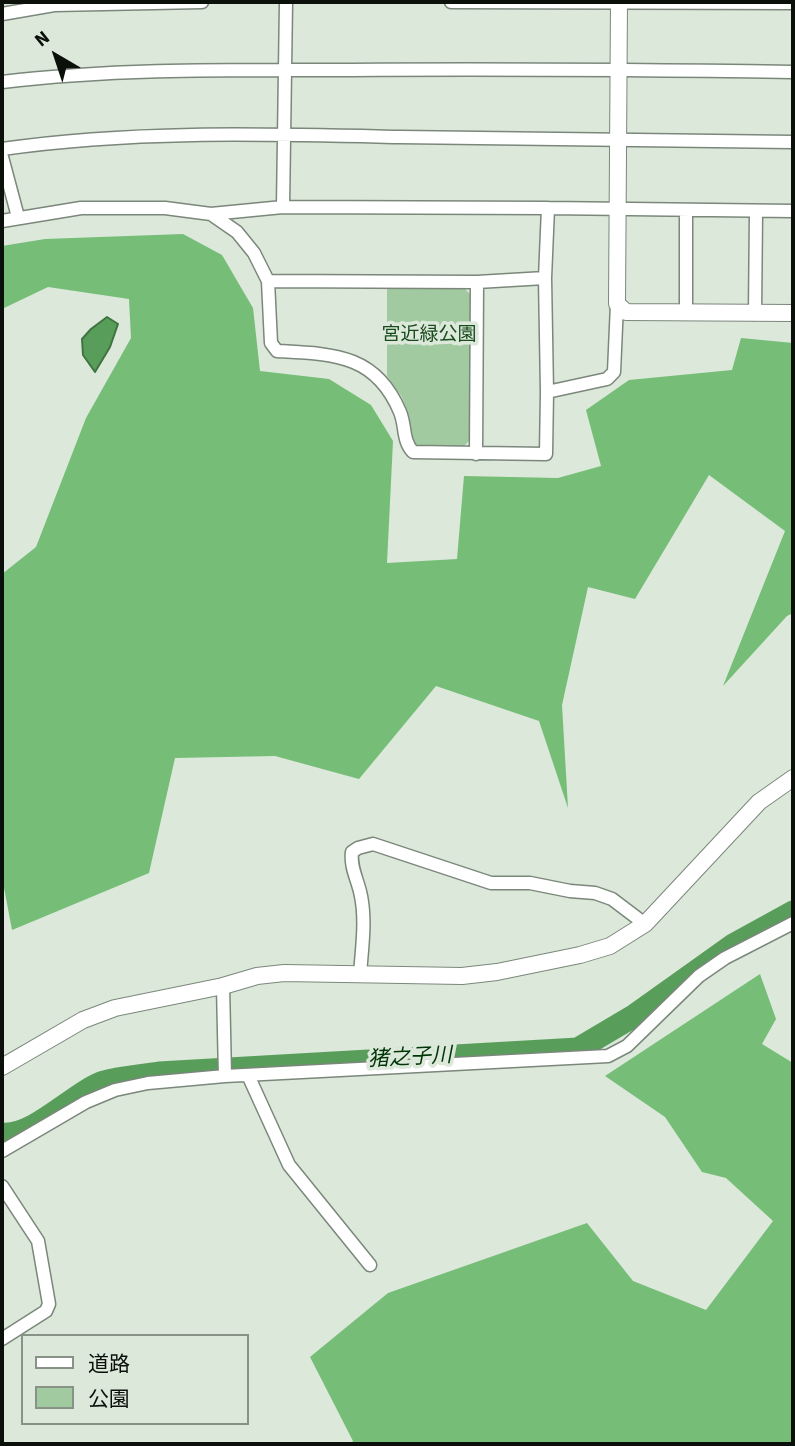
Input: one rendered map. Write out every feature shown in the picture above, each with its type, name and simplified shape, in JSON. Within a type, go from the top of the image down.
[{"type":"street","points":[[2,14],[54,5],[202,2]]},
{"type":"street","points":[[283,207],[286,2]]},
{"type":"street","points":[[452,2],[793,3]]},
{"type":"street","points":[[547,393],[607,379],[614,372],[621,69],[619,3]]},
{"type":"street","points":[[2,82],[92,73],[286,70],[621,69],[793,72]]},
{"type":"street","points":[[2,149],[64,140],[284,135],[793,142]]},
{"type":"street","points":[[2,157],[18,217]]},
{"type":"street","points":[[2,221],[81,208],[165,208],[211,214],[283,207],[793,212]]},
{"type":"street","points":[[211,214],[237,232],[254,253],[268,281],[271,343],[277,351],[318,353],[350,359],[373,372],[391,393],[402,416],[407,445],[413,453],[545,454],[545,278],[548,208]]},
{"type":"street","points":[[686,211],[686,313]]},
{"type":"street","points":[[754,314],[756,212]]},
{"type":"street","points":[[268,281],[477,282],[545,278]]},
{"type":"street","points":[[476,454],[477,282]]},
{"type":"street","points":[[617,304],[626,312],[793,313]]},
{"type":"street","points":[[2,1068],[83,1020],[115,1008],[223,986],[257,976],[284,973],[462,976],[497,972],[610,946],[645,925],[759,802],[793,778]]},
{"type":"street","points":[[359,974],[364,928],[361,896],[351,863],[352,852],[373,844],[491,883],[530,883],[595,893],[612,900],[645,925]]},
{"type":"street","points":[[2,1151],[86,1102],[115,1090],[148,1083],[225,1074],[608,1056],[627,1046],[699,976],[725,958],[793,923]]},
{"type":"street","points":[[223,986],[225,1074]]},
{"type":"street","points":[[248,1075],[289,1166],[370,1265]]},
{"type":"street","points":[[2,1186],[38,1241],[49,1304],[46,1311],[2,1339]]},
{"type":"green space","name":"宮近緑公園","points":[[463,287],[472,296],[470,440],[462,448],[419,449],[410,439],[409,416],[402,397],[387,376],[387,288]]},
{"type":"shaded area","points":[[183,234],[222,255],[253,308],[260,371],[329,379],[371,405],[393,441],[387,563],[457,559],[464,476],[558,478],[601,466],[586,410],[629,380],[732,370],[741,338],[793,343],[793,613],[787,616],[723,686],[785,531],[709,475],[635,599],[588,587],[562,705],[568,808],[539,721],[436,686],[359,779],[275,756],[175,758],[149,873],[12,930],[2,877],[2,574],[36,547],[86,418],[131,338],[129,299],[48,287],[2,309],[2,246],[45,239]]},
{"type":"shaded area","points":[[107,317],[118,324],[110,347],[95,372],[83,355],[82,339]]},
{"type":"shaded area","points":[[760,974],[776,1019],[762,1044],[793,1063],[793,1444],[351,1444],[353,1441],[310,1357],[388,1293],[587,1223],[633,1281],[706,1310],[773,1221],[726,1178],[702,1172],[665,1117],[605,1076]]},
{"type":"waterway","name":"猪之子川","points":[[2,1134],[28,1129],[92,1087],[124,1078],[159,1073],[578,1049],[632,1017],[733,945],[793,912]]}]
